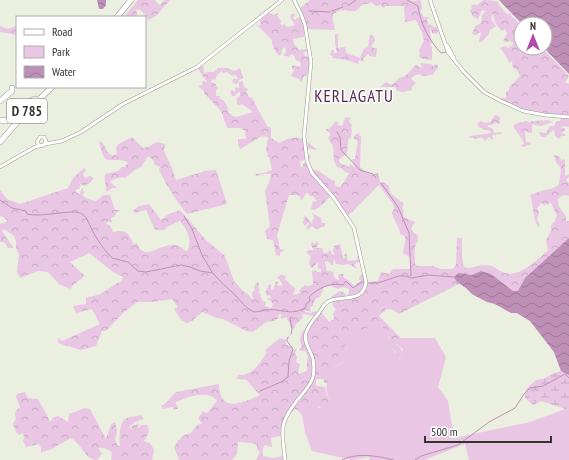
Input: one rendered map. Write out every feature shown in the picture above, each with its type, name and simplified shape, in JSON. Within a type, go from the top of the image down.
[{"type":"highway","points":[[119,16],[131,0]]},
{"type":"highway","points":[[122,16],[135,0]]},
{"type":"highway","name":"D 785","points":[[0,137],[47,88]]},
{"type":"highway","name":"D 785","points":[[0,142],[25,113],[51,88]]},
{"type":"highway","points":[[0,120],[9,120],[35,99]]},
{"type":"street","points":[[262,17],[282,0]]},
{"type":"street","points":[[38,143],[43,146],[47,142],[62,141],[81,132],[124,103],[205,61],[285,0]]},
{"type":"street","points":[[286,460],[282,432],[283,424],[287,415],[310,384],[313,376],[313,360],[305,339],[307,330],[328,302],[332,300],[347,299],[359,295],[365,289],[366,283],[354,228],[333,196],[312,173],[307,161],[304,136],[311,64],[303,19],[295,0]]},
{"type":"street","points":[[431,0],[444,40],[456,62],[487,94],[516,108],[535,114],[569,117]]},
{"type":"street","points":[[0,167],[33,148],[38,143],[37,139],[44,137],[47,142]]},
{"type":"green space","points":[[138,0],[155,0],[159,5],[165,0],[170,0],[157,15],[149,20],[140,9],[136,10],[138,16],[125,16]]},
{"type":"green space","points":[[310,0],[420,0],[422,9],[420,11],[425,19],[425,17],[429,17],[427,19],[428,25],[430,24],[437,27],[438,32],[436,34],[432,33],[430,27],[432,60],[419,57],[419,50],[424,41],[422,33],[416,20],[405,22],[404,6],[386,6],[383,8],[381,5],[376,6],[371,2],[369,4],[363,4],[356,11],[341,10],[333,14],[335,30],[306,29],[300,8]]},
{"type":"green space","points":[[483,0],[497,1],[507,14],[511,13],[511,16],[513,17],[513,43],[510,41],[503,41],[507,33],[505,29],[502,31],[496,24],[492,13],[491,21],[493,21],[496,26],[490,30],[489,34],[480,43],[481,32],[476,35],[472,34],[475,26],[481,23],[482,15],[486,11],[482,10],[478,19],[476,19],[470,11],[472,8],[471,6],[475,4],[477,5]]},
{"type":"green space","points":[[269,13],[274,15],[277,13],[277,16],[281,21],[280,24],[288,27],[295,25],[290,17],[291,15],[294,13],[295,15],[293,18],[295,20],[301,17],[304,37],[293,39],[294,44],[299,50],[307,49],[307,51],[303,53],[305,56],[309,57],[310,73],[304,76],[301,82],[299,79],[291,76],[294,70],[292,65],[298,67],[299,65],[301,67],[300,62],[296,60],[294,55],[291,54],[289,57],[283,55],[286,52],[284,47],[279,56],[274,49],[272,40],[256,24],[260,26],[260,20]]},
{"type":"green space","points":[[0,26],[7,29],[16,26],[16,35],[0,32]]},
{"type":"green space","points":[[335,34],[341,35],[338,35],[338,48],[345,47],[346,53],[360,58],[364,49],[368,47],[370,35],[373,35],[375,40],[371,47],[377,49],[376,57],[369,56],[369,54],[367,54],[363,58],[364,62],[359,60],[358,64],[347,60],[332,58],[333,56],[330,54],[332,50],[334,53],[337,53]]},
{"type":"green space","points":[[513,45],[513,56],[550,56],[569,76],[565,82],[569,84],[569,127],[560,127],[565,129],[565,131],[561,132],[566,136],[561,136],[559,139],[555,136],[554,130],[547,136],[541,137],[539,132],[546,133],[550,126],[555,126],[555,122],[560,121],[561,115],[526,111],[499,98],[506,98],[506,91],[509,91],[509,87],[520,76],[517,70],[513,68],[512,61],[509,63],[508,59],[500,48],[506,46],[508,48]]},
{"type":"green space","points":[[420,64],[431,64],[434,67],[435,64],[438,65],[438,67],[433,75],[421,76],[422,75],[419,74],[413,76],[411,79],[416,83],[412,86],[412,90],[403,92],[397,91],[395,87],[380,87],[386,82],[392,85],[399,78],[404,77],[416,65],[423,68]]},
{"type":"green space","points":[[203,66],[204,73],[214,72],[218,68],[228,68],[234,71],[240,68],[243,78],[239,80],[238,83],[235,84],[232,82],[233,79],[238,79],[236,75],[232,76],[227,72],[223,73],[222,71],[217,75],[215,81],[213,79],[211,82],[216,84],[218,88],[216,90],[216,96],[220,96],[219,98],[224,101],[228,108],[228,113],[236,117],[253,112],[242,104],[239,105],[237,103],[237,98],[240,95],[240,92],[235,96],[232,96],[230,91],[232,90],[236,92],[235,88],[239,88],[239,82],[243,81],[244,87],[248,89],[246,92],[249,97],[252,98],[267,126],[271,128],[271,138],[279,143],[291,138],[302,138],[318,150],[304,148],[307,154],[311,156],[309,159],[300,161],[301,168],[306,162],[309,169],[316,170],[335,181],[335,186],[340,187],[349,173],[337,167],[334,161],[333,145],[328,137],[330,136],[330,133],[326,129],[329,129],[336,121],[338,125],[342,126],[345,118],[351,118],[349,121],[352,126],[352,130],[351,137],[348,140],[347,154],[339,160],[340,163],[349,167],[350,164],[355,168],[352,159],[355,159],[358,140],[354,139],[354,136],[360,132],[360,167],[373,175],[378,172],[380,183],[383,182],[389,186],[390,193],[404,204],[402,208],[404,211],[404,217],[415,222],[411,229],[418,235],[418,241],[415,246],[415,264],[417,266],[433,266],[441,269],[453,269],[456,265],[457,238],[462,238],[462,258],[464,267],[469,268],[488,265],[510,274],[516,273],[534,263],[548,250],[546,241],[551,230],[551,225],[557,216],[551,203],[544,205],[541,203],[537,209],[539,212],[537,219],[540,226],[538,227],[530,195],[553,188],[559,184],[561,170],[557,164],[555,155],[560,157],[561,161],[563,159],[565,160],[565,176],[569,174],[569,177],[566,180],[569,183],[569,196],[562,196],[558,199],[558,202],[559,207],[566,217],[566,221],[569,221],[569,238],[525,278],[518,291],[513,291],[491,274],[481,271],[472,275],[458,273],[454,277],[456,281],[461,283],[399,314],[393,310],[385,309],[386,311],[379,316],[399,336],[396,343],[403,351],[401,361],[391,346],[389,335],[377,320],[367,329],[345,335],[342,339],[350,358],[331,369],[327,383],[324,383],[324,379],[316,379],[316,386],[325,387],[330,401],[328,408],[312,406],[306,407],[303,405],[297,410],[295,409],[289,415],[287,414],[281,427],[281,437],[271,438],[272,447],[265,445],[263,448],[263,456],[272,458],[283,456],[284,460],[256,460],[260,452],[257,449],[257,445],[238,442],[237,454],[232,460],[179,460],[174,447],[177,442],[184,435],[191,433],[197,425],[202,424],[198,418],[203,411],[207,413],[217,401],[208,395],[197,395],[185,398],[175,403],[179,408],[174,410],[173,407],[163,409],[161,406],[176,392],[219,384],[220,393],[227,403],[239,403],[260,395],[247,380],[236,379],[239,375],[244,375],[256,368],[267,352],[265,350],[280,338],[286,340],[286,345],[291,346],[293,350],[297,349],[295,353],[297,356],[296,362],[300,364],[298,374],[307,371],[308,356],[305,351],[300,351],[299,349],[302,347],[300,340],[302,332],[320,313],[322,313],[329,322],[334,319],[333,313],[336,310],[333,306],[331,297],[339,291],[343,292],[347,296],[349,289],[343,287],[338,289],[328,285],[323,287],[321,296],[315,299],[313,306],[310,307],[311,312],[304,311],[310,313],[316,311],[317,313],[313,316],[302,314],[303,318],[296,324],[294,329],[290,327],[287,317],[282,319],[280,317],[282,315],[280,314],[278,316],[279,318],[274,321],[266,322],[253,332],[246,331],[223,319],[202,312],[192,321],[187,323],[181,320],[174,309],[178,307],[172,299],[152,302],[137,302],[123,313],[106,331],[102,331],[96,346],[81,350],[58,343],[58,339],[59,338],[62,341],[100,324],[92,309],[76,313],[73,306],[86,304],[86,298],[101,294],[117,283],[121,282],[123,277],[113,272],[89,253],[70,262],[85,276],[70,289],[59,284],[48,272],[38,271],[20,278],[17,272],[19,255],[14,236],[4,229],[2,231],[13,247],[8,248],[4,242],[0,242],[0,224],[8,221],[0,216],[0,190],[7,199],[20,204],[68,188],[73,178],[84,168],[86,170],[83,174],[85,178],[90,176],[94,178],[90,183],[84,186],[79,183],[81,186],[79,186],[80,189],[77,189],[75,192],[80,194],[84,187],[82,192],[85,192],[82,195],[88,199],[96,201],[104,195],[110,195],[115,210],[121,210],[111,218],[112,223],[108,221],[106,224],[110,225],[113,232],[120,231],[126,233],[130,237],[133,244],[137,243],[141,250],[146,252],[172,245],[178,246],[187,251],[189,248],[189,240],[185,228],[180,221],[164,230],[155,230],[146,210],[135,213],[133,211],[139,206],[149,204],[161,220],[169,214],[180,210],[206,240],[225,256],[234,281],[254,300],[252,295],[253,291],[255,290],[254,287],[256,283],[260,283],[258,286],[260,291],[258,292],[260,293],[263,301],[266,302],[265,306],[271,308],[273,304],[270,300],[268,300],[269,298],[272,298],[269,295],[267,296],[265,292],[268,285],[271,284],[271,290],[274,288],[276,281],[278,282],[277,285],[283,285],[279,279],[276,278],[281,275],[286,276],[285,279],[295,288],[293,293],[294,295],[301,293],[299,292],[304,285],[310,286],[313,284],[312,271],[316,270],[317,272],[321,272],[321,269],[318,268],[318,262],[312,268],[310,266],[309,262],[311,257],[306,252],[309,250],[314,250],[311,245],[312,242],[315,244],[316,242],[319,243],[316,248],[322,248],[324,253],[328,253],[329,250],[331,251],[332,255],[334,254],[334,246],[340,244],[343,258],[346,258],[344,255],[346,253],[348,261],[357,260],[358,254],[361,261],[354,264],[357,269],[348,264],[336,264],[334,259],[333,265],[331,265],[328,261],[325,262],[327,271],[334,273],[333,275],[336,279],[339,280],[338,274],[343,274],[344,278],[354,286],[360,281],[359,278],[362,274],[364,276],[365,284],[368,285],[368,282],[378,281],[381,272],[389,274],[393,269],[410,269],[410,257],[403,253],[405,236],[400,234],[399,228],[393,216],[393,204],[379,185],[349,215],[347,215],[333,195],[314,210],[311,209],[313,201],[317,202],[313,196],[310,196],[308,193],[306,193],[302,200],[300,199],[301,196],[289,195],[277,235],[280,249],[285,250],[280,253],[280,256],[276,255],[273,240],[267,239],[265,231],[270,226],[265,191],[271,174],[257,176],[255,174],[272,170],[266,151],[267,141],[269,139],[266,136],[262,136],[240,149],[238,139],[246,139],[245,131],[241,128],[227,128],[221,111],[198,86],[202,85],[203,80],[207,82],[198,69]]},
{"type":"green space","points":[[495,115],[500,117],[500,123],[488,125],[488,127],[493,129],[494,133],[501,132],[502,134],[492,135],[493,139],[487,137],[489,139],[486,139],[485,142],[483,138],[469,138],[470,136],[491,133],[490,131],[479,127],[477,124],[480,121],[486,123],[490,122]]},
{"type":"green space","points":[[542,120],[553,122],[541,126],[532,124],[532,133],[525,132],[526,142],[530,142],[531,144],[523,147],[521,145],[524,144],[523,141],[513,125],[525,121],[529,122]]},
{"type":"green space","points":[[132,137],[143,148],[157,142],[165,144],[164,151],[176,180],[205,171],[216,170],[227,204],[187,214],[165,181],[159,170],[160,167],[154,164],[154,161],[148,156],[141,167],[125,178],[121,177],[110,181],[116,188],[106,191],[105,174],[118,171],[122,167],[125,167],[128,162],[108,160],[105,158],[99,141],[102,142],[109,154],[112,155],[117,154],[117,145]]},
{"type":"green space","points":[[312,213],[321,218],[322,223],[325,223],[325,226],[317,229],[311,226],[309,230],[306,227],[309,224],[306,222],[307,224],[304,226],[303,221],[305,220],[303,217],[306,216],[313,225],[312,222],[314,218]]},
{"type":"green space","points":[[569,238],[569,409],[565,409],[541,401],[533,405],[525,398],[526,389],[536,380],[543,379],[561,371],[554,352],[530,321],[517,313],[511,313],[472,294],[456,281],[454,277],[458,273],[472,275],[481,271],[491,274],[513,291],[518,291],[525,278]]},
{"type":"green space","points":[[377,319],[389,335],[393,350],[401,361],[403,349],[396,343],[399,336],[401,338],[435,338],[446,357],[438,387],[448,401],[454,438],[530,422],[565,409],[569,409],[569,460],[469,460],[465,444],[424,460],[370,460],[369,457],[351,460],[312,451],[305,432],[302,415],[297,410],[303,405],[306,407],[314,405],[320,408],[330,401],[328,396],[327,381],[331,369],[342,363],[347,349],[342,339],[345,335],[367,329]]},
{"type":"green space","points":[[25,392],[28,398],[38,399],[50,422],[54,417],[58,416],[68,422],[69,414],[85,408],[90,409],[106,439],[111,424],[115,422],[117,431],[115,440],[118,446],[120,446],[120,430],[124,419],[141,415],[143,419],[135,422],[129,427],[133,430],[131,426],[136,425],[137,423],[139,425],[137,428],[139,429],[138,428],[141,425],[147,425],[149,431],[144,441],[150,443],[154,450],[152,460],[111,460],[112,453],[109,450],[100,448],[98,448],[102,454],[97,460],[93,459],[90,458],[71,438],[50,450],[41,453],[39,444],[26,447],[23,441],[23,433],[19,435],[13,424],[16,418],[15,412],[20,407],[16,397],[17,394]]},
{"type":"water","points":[[97,0],[106,0],[106,5],[103,9],[99,9]]},
{"type":"water","points":[[499,0],[569,0],[569,74],[552,56],[553,56],[553,16],[514,16]]},
{"type":"water","points":[[569,238],[569,375],[561,371],[554,352],[530,321],[517,313],[511,313],[472,294],[456,281],[454,277],[458,273],[472,275],[481,271],[491,274],[513,291],[518,291],[525,278]]},
{"type":"waterway","points":[[349,5],[356,0]]},
{"type":"waterway","points":[[407,0],[418,6],[423,25],[429,37],[441,53],[446,52]]},
{"type":"waterway","points":[[332,11],[343,7]]},
{"type":"waterway","points":[[309,11],[330,12]]},
{"type":"waterway","points":[[337,132],[340,137],[341,150],[360,170],[373,174],[376,178]]},
{"type":"waterway","points":[[381,183],[398,207],[409,233],[411,276]]},
{"type":"waterway","points":[[0,200],[12,208],[26,211],[27,214],[33,215],[78,212],[87,220],[99,242],[112,258],[128,262],[138,271],[146,272],[181,265],[200,271],[213,273],[254,312],[265,310],[291,312],[301,310],[306,307],[306,304],[310,301],[309,297],[325,286],[334,284],[343,285],[346,281],[353,288],[364,282]]},
{"type":"waterway","points":[[184,216],[192,229],[202,255],[212,272]]},
{"type":"waterway","points":[[368,283],[378,283],[399,276],[411,278],[428,275],[454,277]]},
{"type":"waterway","points":[[291,334],[292,329],[290,318],[292,317]]},
{"type":"waterway","points":[[260,391],[281,382],[288,377],[289,361],[293,349],[287,341],[287,338],[289,337]]},
{"type":"waterway","points":[[415,460],[421,456],[458,445],[489,422],[515,408],[530,388],[543,386],[565,374],[569,378]]},
{"type":"waterway","points":[[342,460],[361,455],[394,460]]},
{"type":"district","name":"KERLAGATU","points":[[354,96]]}]
